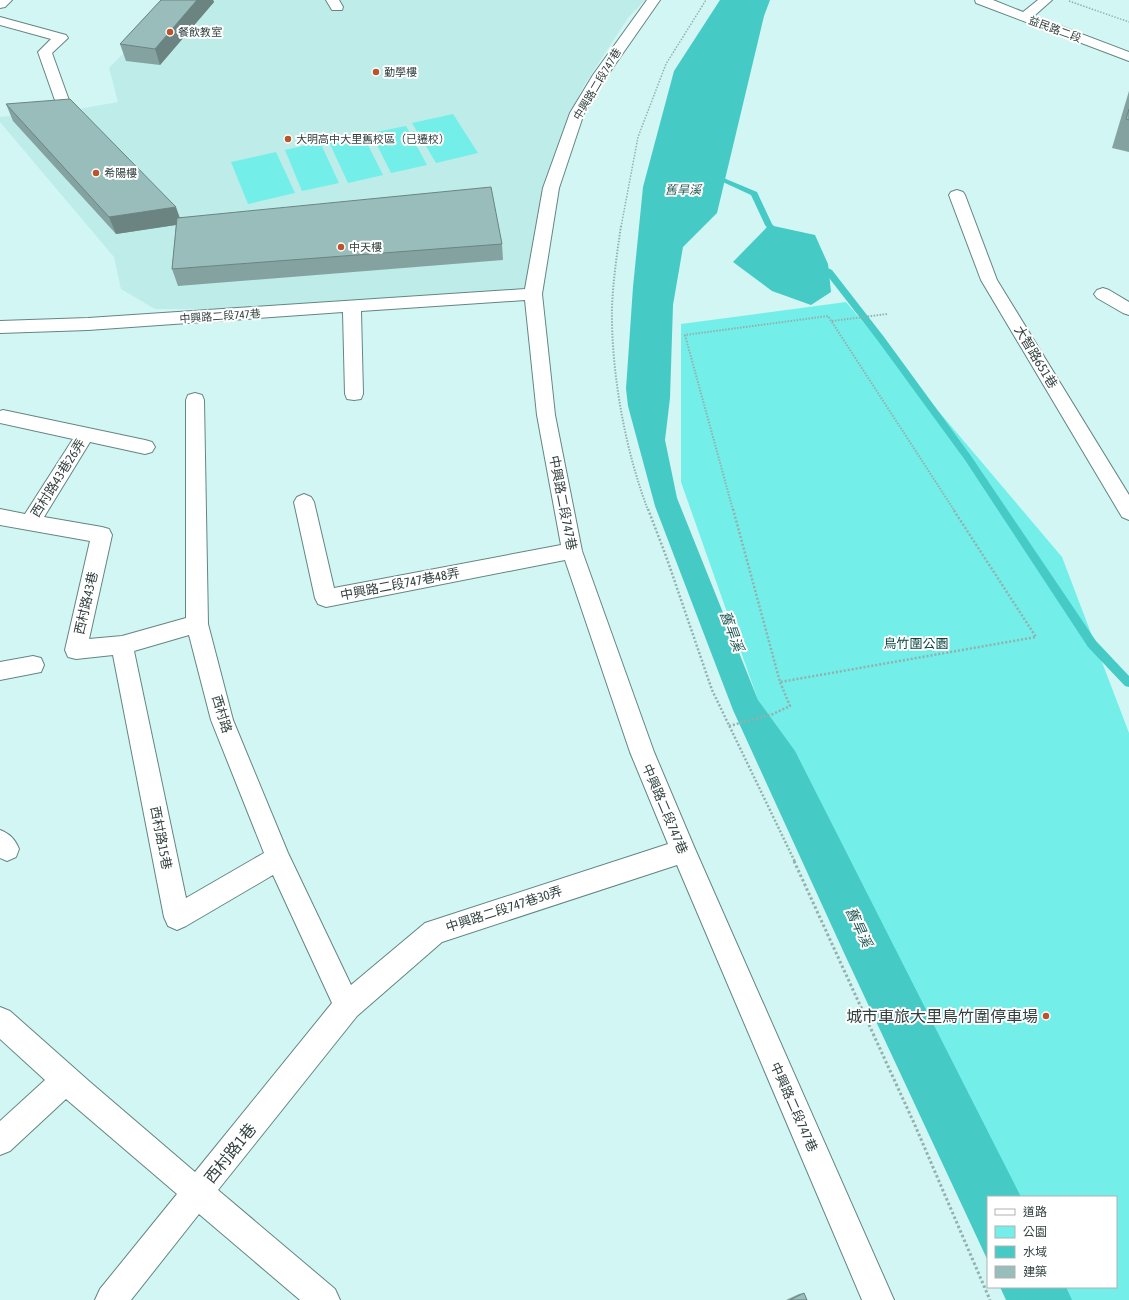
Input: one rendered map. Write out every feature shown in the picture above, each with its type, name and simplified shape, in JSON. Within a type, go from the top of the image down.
[{"type":"street","points":[[0,4],[6,0]]},
{"type":"street","name":"中興路二段747巷","points":[[654,0],[600,75],[577,114],[548,188],[533,294],[546,415],[572,552],[642,752],[683,851],[878,1300]]},
{"type":"street","name":"益民路二段","points":[[981,0],[1129,57]]},
{"type":"street","points":[[1024,17],[1046,0]]},
{"type":"street","points":[[0,21],[61,38],[45,52],[64,106]]},
{"type":"street","name":"大智路651巷","points":[[957,195],[989,280],[1129,512]]},
{"type":"street","name":"中興路二段747巷","points":[[0,327],[88,324],[533,294]]},
{"type":"street","points":[[1103,294],[1129,309]]},
{"type":"street","points":[[352,307],[354,394]]},
{"type":"street","name":"西村路","points":[[195,400],[197,624],[222,720],[278,858],[348,1006]]},
{"type":"street","name":"西村路43巷26弄","points":[[3,418],[145,447]]},
{"type":"street","name":"西村路43巷26弄","points":[[30,522],[86,435]]},
{"type":"street","name":"中興路二段747巷48弄","points":[[304,502],[326,598],[572,552]]},
{"type":"street","name":"西村路43巷","points":[[0,516],[102,535],[76,650],[122,645],[197,624]]},
{"type":"street","name":"西村路15巷","points":[[122,645],[177,917],[278,858]]},
{"type":"street","points":[[0,671],[33,665]]},
{"type":"street","name":"中興路二段747巷30弄","points":[[348,1006],[434,932],[683,851]]},
{"type":"street","name":"西村路1巷","points":[[111,1300],[348,1006]]},
{"type":"street","points":[[0,1021],[65,1080],[324,1300]]},
{"type":"street","points":[[0,1141],[65,1080]]},
{"type":"path","points":[[706,0],[666,64],[638,137],[618,247],[612,307],[614,369],[625,429],[642,494],[666,556],[712,690],[776,822],[911,1116],[990,1300]]},
{"type":"path","points":[[1067,0],[1129,22]]},
{"type":"path","points":[[832,321],[887,314]]},
{"type":"path","points":[[729,726],[772,714],[790,706],[780,682],[685,335],[828,316],[1036,637],[780,682]]},
{"type":"shaded area","name":"大明高中大里舊校區（已遷校）","points":[[176,0],[645,0],[628,18],[583,87],[571,112],[555,156],[526,289],[216,309],[155,309],[121,289],[114,257],[0,122],[0,117],[79,109],[118,102],[109,68]]},
{"type":"green space","points":[[453,114],[478,153],[436,163],[412,123]]},
{"type":"green space","points":[[406,126],[427,165],[391,173],[371,133]]},
{"type":"green space","points":[[363,135],[383,175],[348,183],[329,142]]},
{"type":"green space","points":[[320,142],[339,183],[302,191],[285,150]]},
{"type":"green space","points":[[276,152],[295,193],[248,204],[231,162]]},
{"type":"green space","name":"鳥竹圍公園","points":[[846,302],[1062,557],[1129,733],[1129,1300],[1053,1300],[1047,1288],[1117,1288],[1117,1196],[1002,1196],[758,700],[681,482],[681,324]]},
{"type":"water","name":"舊旱溪","points":[[720,0],[770,0],[764,16],[717,213],[683,247],[673,305],[670,398],[665,440],[677,498],[758,700],[795,751],[1020,1196],[987,1196],[987,1259],[845,955],[733,710],[655,506],[628,406],[626,389],[633,287],[643,187],[674,71]]},
{"type":"water","points":[[769,225],[815,235],[828,264],[831,292],[811,305],[772,291],[733,262]]},
{"type":"water","points":[[1000,1288],[1066,1288],[1072,1300],[1006,1300]]},
{"type":"building","points":[[161,0],[197,0],[155,49],[120,44]]},
{"type":"building","name":"希陽樓","points":[[70,99],[176,207],[109,217],[6,104]]},
{"type":"building","points":[[1129,109],[1129,120],[1126,119]]},
{"type":"building","name":"中天樓","points":[[491,187],[502,244],[172,269],[177,218]]},
{"type":"building","points":[[804,1293],[807,1300],[790,1300]]},
{"type":"waterway","points":[[714,176],[754,194],[769,225],[778,235]]},
{"type":"waterway","points":[[816,266],[829,272],[881,339],[968,458],[1092,644],[1129,683]]},
{"type":"place","name":"餐飲教室","points":[[170,32]]},
{"type":"place","name":"勤學樓","points":[[376,72]]},
{"type":"place","name":"大明高中大里舊校區（已遷校）","points":[[288,139]]},
{"type":"place","name":"希陽樓","points":[[96,173]]},
{"type":"place","name":"中天樓","points":[[341,247]]},
{"type":"place","name":"城市車旅大里鳥竹圍停車場","points":[[1046,1016]]}]
